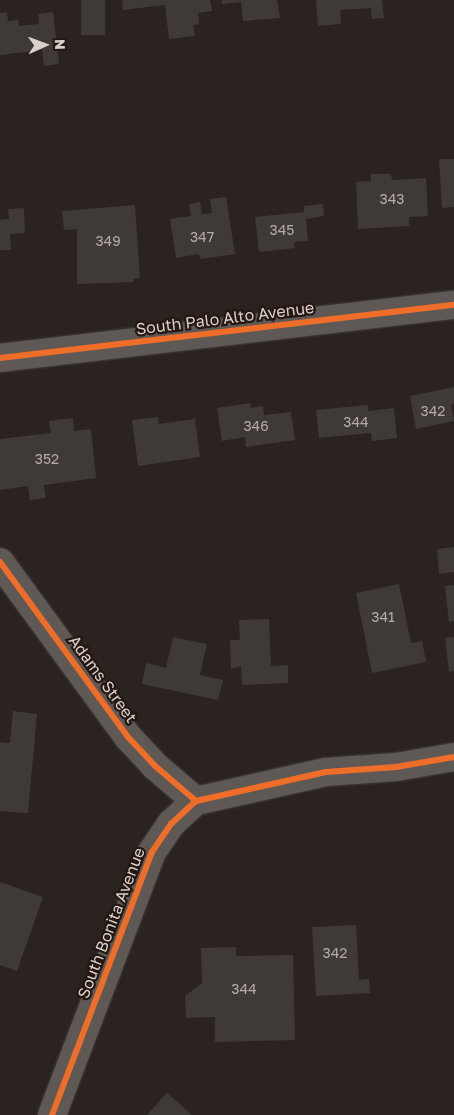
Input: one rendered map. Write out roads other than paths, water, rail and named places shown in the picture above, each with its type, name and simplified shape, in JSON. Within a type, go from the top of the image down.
[{"type":"street","name":"South Palo Alto Avenue","points":[[0,358],[454,305]]},
{"type":"street","name":"Adams Street","points":[[0,562],[129,738],[155,766],[196,801]]},
{"type":"street","points":[[196,801],[326,772],[396,767],[454,757]]},
{"type":"street","name":"South Bonita Avenue","points":[[52,1115],[152,852],[171,824],[196,801]]}]
